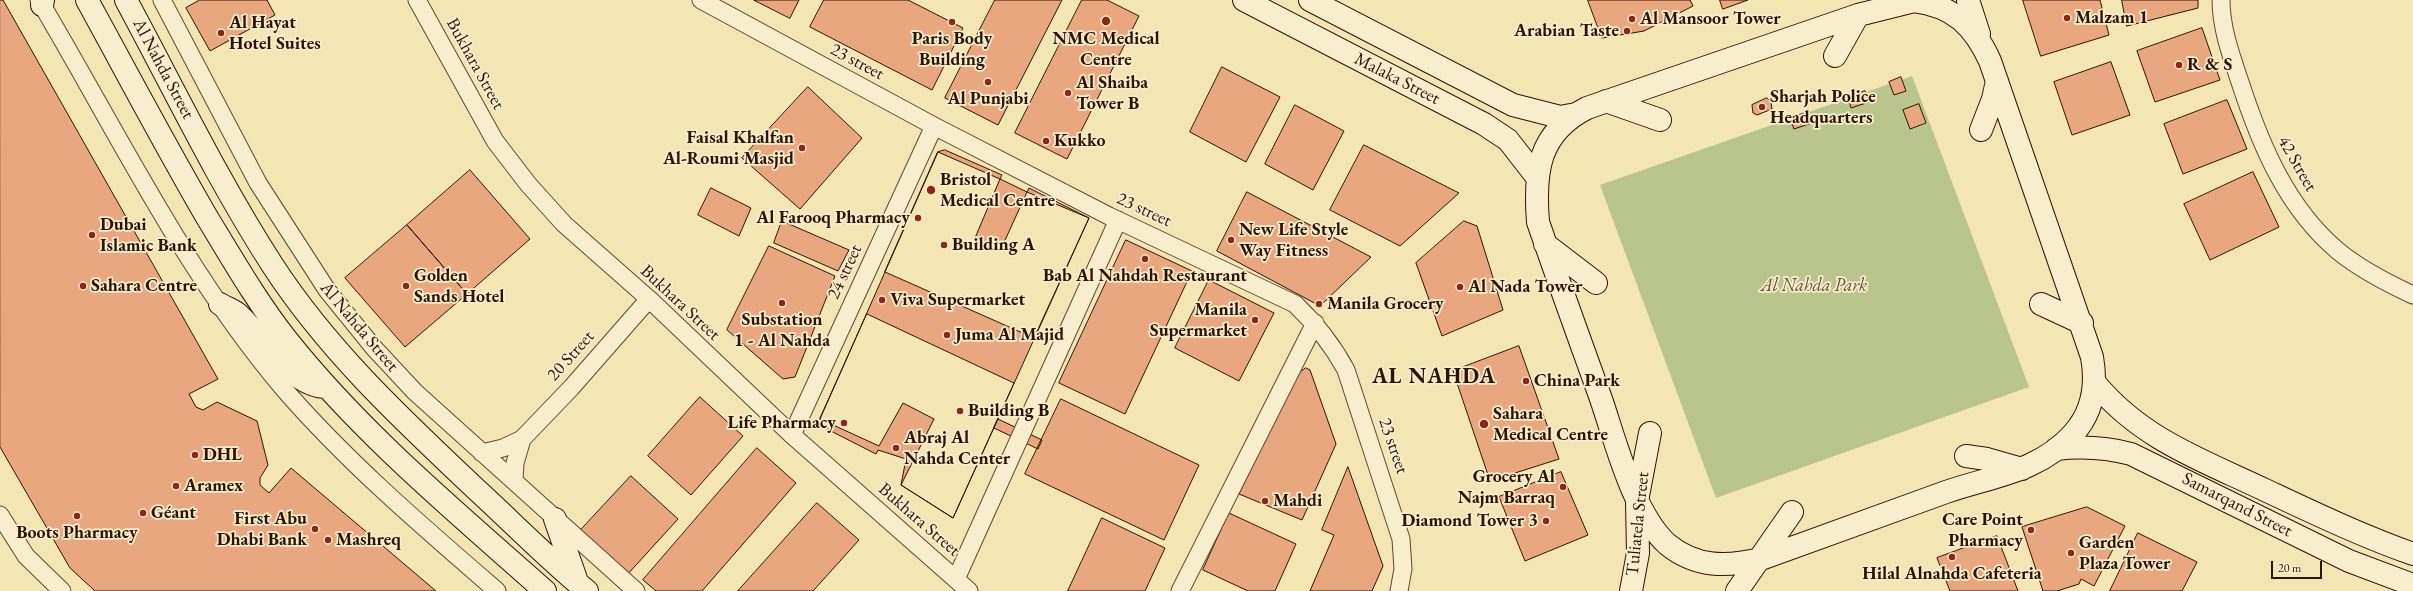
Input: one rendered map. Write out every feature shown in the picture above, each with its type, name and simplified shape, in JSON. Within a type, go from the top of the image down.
[{"type":"street","name":"Al Nahda Street","points":[[87,0],[180,171],[242,277],[286,339],[328,387],[406,466],[545,591]]},
{"type":"street","name":"Al Nahda Street","points":[[126,0],[242,215],[274,267],[311,319],[352,368],[396,414],[582,587]]},
{"type":"street","name":"Al Nahda Street","points":[[162,0],[258,184],[316,276],[374,348],[415,392],[636,591]]},
{"type":"street","name":"Bukhara Street","points":[[417,0],[495,141],[510,162],[564,224],[649,299],[792,435],[969,591]]},
{"type":"street","name":"23 street","points":[[701,0],[934,126],[1118,220],[1277,294],[1295,304],[1315,323],[1332,345],[1346,370],[1394,511],[1402,539],[1403,569],[1399,591]]},
{"type":"street","name":"Malaka Street","points":[[1244,0],[1484,124],[1508,140],[1536,176]]},
{"type":"street","name":"Malaka Street","points":[[1310,0],[1513,105],[1528,111],[1560,117],[1576,114]]},
{"type":"street","points":[[1968,0],[1980,39],[1997,81],[2082,323],[2092,358],[2095,383],[2090,405],[2083,422],[2056,449],[2036,463],[2022,469],[1961,487],[1761,559],[1737,564],[1712,565],[1688,558],[1667,543],[1637,501],[1538,222],[1536,176],[1541,157],[1549,140],[1561,125],[1576,114],[1606,101],[1873,8],[1904,2],[1927,3],[1957,16],[1980,39]]},
{"type":"street","name":"42 Street","points":[[2221,0],[2228,42],[2259,139],[2293,200],[2316,230],[2338,251],[2364,269],[2413,295]]},
{"type":"street","points":[[41,2],[144,182],[220,304],[282,387],[348,458],[497,591]]},
{"type":"street","points":[[1835,56],[1873,8]]},
{"type":"street","points":[[1981,130],[1993,99],[1997,81]]},
{"type":"street","points":[[1606,101],[1660,120]]},
{"type":"street","name":"24 street","points":[[792,435],[934,126]]},
{"type":"street","points":[[956,579],[1118,220]]},
{"type":"street","points":[[1546,244],[1596,284]]},
{"type":"street","name":"20 Street","points":[[482,453],[503,448],[522,438],[571,388],[649,299]]},
{"type":"street","points":[[220,304],[238,315],[299,378],[314,386],[328,387]]},
{"type":"street","points":[[2041,304],[2082,323]]},
{"type":"street","points":[[1180,591],[1315,323]]},
{"type":"street","name":"Samarqand Street","points":[[2095,383],[2129,418],[2170,446],[2348,529],[2413,554]]},
{"type":"street","name":"Tuliatela Street","points":[[1631,591],[1638,553],[1637,501],[1650,433]]},
{"type":"street","name":"20 Street","points":[[514,480],[516,459],[522,438]]},
{"type":"street","name":"Samarqand Street","points":[[2056,449],[2086,446],[2109,448],[2131,454],[2349,561],[2413,586]]},
{"type":"street","points":[[1966,456],[1987,459],[2022,469]]},
{"type":"street","points":[[1737,591],[1761,559],[1792,512]]},
{"type":"street","points":[[0,515],[26,556],[62,591]]},
{"type":"street","points":[[555,519],[582,587]]},
{"type":"green space","name":"Al Nahda Park","points":[[1912,76],[2029,387],[1716,498],[1600,185]]},
{"type":"building","name":"Sahara Centre","points":[[0,0],[3,0],[218,379],[189,394],[196,407],[203,410],[217,402],[257,421],[268,465],[260,478],[260,485],[269,493],[291,468],[436,591],[95,591],[70,568],[0,447]]},
{"type":"building","name":"Al Hayat Hotel Suites","points":[[200,0],[267,0],[275,15],[210,51],[186,8]]},
{"type":"building","points":[[754,0],[799,0],[790,18]]},
{"type":"building","points":[[824,0],[908,0],[963,28],[932,90],[810,27]]},
{"type":"building","points":[[995,0],[1062,0],[998,125],[945,98]]},
{"type":"building","name":"Al Shaiba Tower B","points":[[1082,0],[1107,0],[1139,16],[1067,159],[1015,133]]},
{"type":"building","name":"Al Mansoor Tower","points":[[1588,0],[1690,0],[1693,6],[1644,31],[1602,38]]},
{"type":"building","points":[[1720,0],[1748,0],[1723,9]]},
{"type":"building","name":"Malzam 1","points":[[2023,0],[2100,0],[2109,35],[2041,56]]},
{"type":"building","points":[[2122,0],[2198,0],[2198,8],[2127,26]]},
{"type":"building","name":"R & S","points":[[2202,28],[2220,80],[2155,102],[2137,51]]},
{"type":"building","points":[[2111,62],[2130,115],[2072,135],[2054,82]]},
{"type":"building","points":[[1222,67],[1280,97],[1246,162],[1190,132]]},
{"type":"building","points":[[1901,77],[1906,91],[1894,95],[1889,82]]},
{"type":"building","name":"Faisal Khalfan Al-Roumi Masjid","points":[[808,87],[862,138],[800,209],[742,158]]},
{"type":"building","points":[[1865,91],[1869,102],[1851,108],[1848,97]]},
{"type":"building","name":"Sharjah Police Headquarters","points":[[1767,98],[1771,102],[1772,109],[1757,115],[1753,113],[1752,105]]},
{"type":"building","points":[[2227,100],[2247,149],[2183,174],[2164,124]]},
{"type":"building","points":[[1919,104],[1926,123],[1910,129],[1903,110]]},
{"type":"building","points":[[1295,105],[1344,131],[1313,190],[1265,164]]},
{"type":"building","points":[[1808,112],[1812,123],[1794,129],[1790,118]]},
{"type":"building","points":[[1364,145],[1459,193],[1400,246],[1330,210]]},
{"type":"building","name":"Juma Al Majid","points":[[945,150],[1002,175],[1000,179],[1027,192],[1029,188],[1089,218],[953,518],[901,485],[906,459],[878,450],[876,454],[823,427],[820,419],[938,152]]},
{"type":"building","name":"Building A","points":[[938,152],[1000,179],[975,238],[1001,249],[1027,192],[1089,218],[1034,338],[885,272]]},
{"type":"building","points":[[470,170],[530,239],[467,294],[407,225]]},
{"type":"building","points":[[2253,172],[2279,227],[2210,260],[2184,204]]},
{"type":"building","points":[[711,188],[751,208],[739,236],[698,215]]},
{"type":"building","points":[[1247,192],[1371,257],[1320,306],[1217,251]]},
{"type":"building","points":[[782,221],[849,250],[838,271],[774,243]]},
{"type":"building","name":"Al Nada Tower","points":[[1464,221],[1477,226],[1503,310],[1442,336],[1416,263]]},
{"type":"building","name":"Golden Sands Hotel","points":[[407,225],[467,294],[405,347],[345,278]]},
{"type":"building","points":[[1126,240],[1192,271],[1125,414],[1059,383]]},
{"type":"building","name":"Substation 1 - Al Nahda","points":[[769,246],[835,276],[795,377],[783,379],[727,330]]},
{"type":"building","points":[[1209,280],[1274,313],[1239,381],[1175,348]]},
{"type":"building","name":"Building B","points":[[867,314],[1014,383],[953,518],[901,485],[934,419],[903,403],[879,446],[820,419]]},
{"type":"building","points":[[1519,346],[1559,459],[1490,481],[1453,371]]},
{"type":"building","points":[[1306,368],[1310,370],[1336,444],[1302,520],[1239,494],[1296,375]]},
{"type":"building","points":[[700,397],[743,436],[691,495],[648,456]]},
{"type":"building","points":[[1061,399],[1199,465],[1164,540],[1025,474]]},
{"type":"building","points":[[998,419],[1042,440],[1038,449],[994,428]]},
{"type":"building","points":[[757,448],[796,483],[702,591],[656,591],[643,580]]},
{"type":"building","points":[[1348,467],[1383,566],[1372,591],[1310,591],[1334,535],[1322,530]]},
{"type":"building","name":"Diamond Tower 3","points":[[1561,472],[1588,535],[1525,561],[1499,497]]},
{"type":"building","points":[[631,476],[678,519],[626,576],[578,533]]},
{"type":"building","points":[[817,503],[859,540],[813,591],[738,591]]},
{"type":"building","name":"Garden Plaza Tower","points":[[2087,507],[2125,526],[2094,586],[2081,579],[2079,584],[2057,591],[2043,591],[2022,527]]},
{"type":"building","points":[[1229,513],[1296,544],[1275,591],[1248,591],[1203,570]]},
{"type":"building","points":[[1102,518],[1165,548],[1145,591],[1068,591]]},
{"type":"building","points":[[2138,533],[2197,562],[2182,591],[2110,591]]},
{"type":"building","points":[[1997,536],[2018,591],[1950,591],[1937,558]]},
{"type":"place","name":"Malzam 1","points":[[2067,18]]},
{"type":"place","name":"Al Mansoor Tower","points":[[1632,19]]},
{"type":"place","name":"NMC Medical Centre","points":[[1106,21]]},
{"type":"place","name":"Paris Body Building","points":[[952,22]]},
{"type":"place","name":"Arabian Taste","points":[[1627,31]]},
{"type":"place","name":"Al Hayat Hotel Suites","points":[[221,33]]},
{"type":"place","name":"R & S","points":[[2179,65]]},
{"type":"place","name":"Al Punjabi","points":[[988,82]]},
{"type":"place","name":"Al Shaiba Tower B","points":[[1068,93]]},
{"type":"place","name":"Sharjah Police Headquarters","points":[[1762,107]]},
{"type":"place","name":"Kukko","points":[[1046,141]]},
{"type":"place","name":"Faisal Khalfan Al-Roumi Masjid","points":[[802,148]]},
{"type":"place","name":"Bristol Medical Centre","points":[[931,190]]},
{"type":"place","name":"Al Farooq Pharmacy","points":[[918,218]]},
{"type":"place","name":"Dubai Islamic Bank","points":[[92,235]]},
{"type":"place","name":"New Life Style Way Fitness","points":[[1231,240]]},
{"type":"place","name":"Building A","points":[[944,245]]},
{"type":"place","name":"Bab Al Nahdah Restaurant","points":[[1145,259]]},
{"type":"place","name":"Sahara Centre","points":[[83,286]]},
{"type":"place","name":"Golden Sands Hotel","points":[[406,286]]},
{"type":"place","name":"Al Nada Tower","points":[[1460,287]]},
{"type":"place","name":"Viva Supermarket","points":[[882,300]]},
{"type":"place","name":"Substation 1 - Al Nahda","points":[[782,303]]},
{"type":"place","name":"Manila Grocery","points":[[1319,304]]},
{"type":"place","name":"Manila Supermarket","points":[[1255,320]]},
{"type":"place","name":"Juma Al Majid","points":[[947,335]]},
{"type":"place","name":"China Park","points":[[1526,381]]},
{"type":"place","name":"Building B","points":[[960,411]]},
{"type":"place","name":"Life Pharmacy","points":[[844,423]]},
{"type":"place","name":"Sahara Medical Centre","points":[[1484,424]]},
{"type":"place","name":"Abraj Al Nahda Center","points":[[896,448]]},
{"type":"place","name":"DHL","points":[[195,455]]},
{"type":"place","name":"Aramex","points":[[176,486]]},
{"type":"place","name":"Grocery Al Najm Barraq","points":[[1563,487]]},
{"type":"place","name":"Mahdi","points":[[1265,501]]},
{"type":"place","name":"Géant","points":[[143,513]]},
{"type":"place","name":"Boots Pharmacy","points":[[77,516]]},
{"type":"place","name":"Diamond Tower 3","points":[[1546,521]]},
{"type":"place","name":"First Abu Dhabi Bank","points":[[315,529]]},
{"type":"place","name":"Care Point Pharmacy","points":[[2031,530]]},
{"type":"place","name":"Mashreq","points":[[328,540]]},
{"type":"place","name":"Garden Plaza Tower","points":[[2071,553]]},
{"type":"place","name":"Hilal Alnahda Cafeteria","points":[[1952,557]]},
{"type":"district","name":"AL NAHDA","points":[[1434,377]]}]
